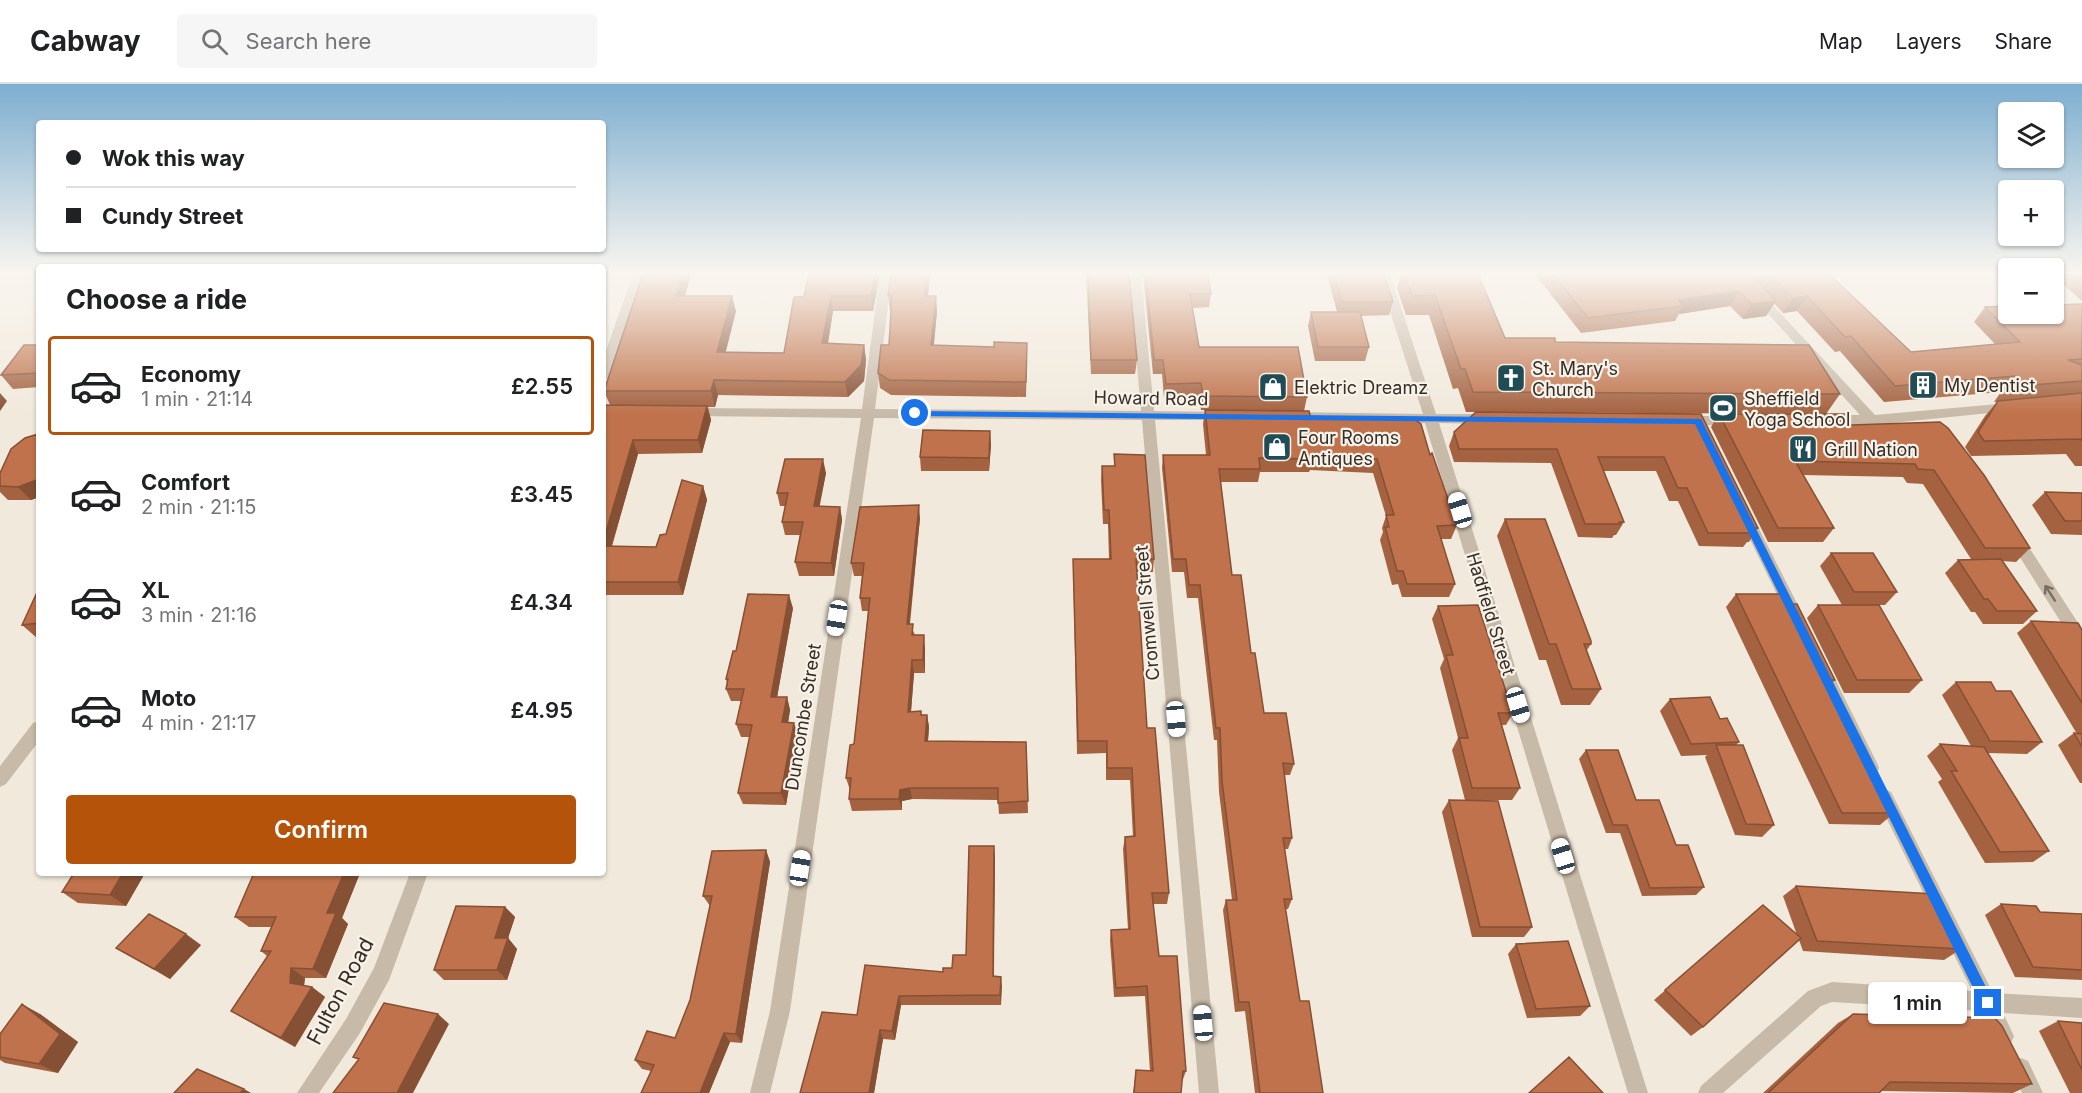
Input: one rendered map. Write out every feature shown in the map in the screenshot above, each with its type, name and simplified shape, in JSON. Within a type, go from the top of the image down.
[{"type":"street","points":[[606,368],[623,321]]},
{"type":"street","name":"Duncombe Street","points":[[760,1093],[780,1011],[880,321]]},
{"type":"street","name":"Cromwell Street","points":[[1140,321],[1209,1093]]},
{"type":"street","name":"Hadfield Street","points":[[1400,321],[1432,418],[1581,915],[1638,1093]]},
{"type":"street","points":[[1781,321],[1872,420]]},
{"type":"street","points":[[1814,420],[1938,420],[2025,405]]},
{"type":"street","name":"Howard Road","points":[[672,412],[1243,417]]},
{"type":"street","points":[[1279,417],[1501,419]]},
{"type":"street","points":[[1675,421],[1744,421]]},
{"type":"street","points":[[1698,421],[1709,442]]},
{"type":"street","points":[[1740,504],[2033,1093]]},
{"type":"street","points":[[2006,524],[2082,642]]},
{"type":"street","points":[[0,779],[36,732]]},
{"type":"street","name":"Fulton Road","points":[[307,1093],[353,1026],[382,973],[418,876]]},
{"type":"street","points":[[1708,1093],[1815,998],[1832,992],[2082,1008]]},
{"type":"building","points":[[627,321],[725,321],[717,352],[784,353],[790,321],[826,321],[822,343],[864,345],[861,365],[845,382],[714,380],[711,391],[606,391]]},
{"type":"building","points":[[890,321],[933,321],[931,345],[994,347],[994,342],[1027,343],[1026,382],[889,380],[878,373],[881,345],[889,345]]},
{"type":"building","points":[[1090,321],[1133,321],[1137,360],[1091,360]]},
{"type":"building","points":[[1150,321],[1195,321],[1199,347],[1298,347],[1307,397],[1203,396],[1201,383],[1166,384],[1163,360],[1154,360]]},
{"type":"building","points":[[1313,321],[1362,321],[1369,347],[1318,347]]},
{"type":"building","points":[[1444,321],[1498,321],[1505,338],[1555,338],[1555,342],[1809,345],[1840,394],[1473,392],[1465,369],[1461,369]]},
{"type":"building","points":[[1830,321],[1879,321],[1911,352],[2020,342],[2002,324],[2064,324],[2064,321],[2082,321],[2082,359],[2068,360],[2082,365],[2082,381],[2007,387],[2014,376],[1895,386],[1851,336],[1845,337]]},
{"type":"building","points":[[24,345],[36,345],[36,373],[1,375]]},
{"type":"building","points":[[2082,393],[2082,441],[2081,439],[1984,441],[1978,432],[1998,401]]},
{"type":"building","points":[[606,405],[707,406],[698,440],[633,440],[606,532]]},
{"type":"building","points":[[1205,410],[1309,411],[1311,419],[1414,419],[1421,424],[1430,455],[1432,453],[1457,525],[1437,526],[1455,584],[1407,584],[1403,571],[1397,571],[1385,527],[1389,527],[1386,515],[1394,515],[1377,459],[1312,456],[1313,459],[1259,458],[1260,469],[1219,469],[1232,575],[1241,575],[1251,653],[1255,653],[1264,713],[1286,713],[1294,764],[1283,763],[1292,838],[1283,838],[1292,899],[1284,899],[1300,1001],[1309,1001],[1323,1093],[1260,1093],[1249,1002],[1239,1002],[1226,900],[1237,900],[1222,781],[1220,728],[1216,728],[1200,585],[1189,585],[1186,559],[1173,559],[1163,455],[1210,455]]},
{"type":"building","points":[[1476,412],[1701,414],[1758,528],[1750,528],[1753,533],[1708,533],[1687,488],[1678,488],[1664,457],[1598,457],[1624,522],[1585,524],[1557,449],[1459,449],[1454,432]]},
{"type":"building","points":[[1719,414],[1844,414],[1851,425],[1940,422],[1948,428],[1984,475],[2030,548],[1985,548],[1934,470],[1918,469],[1915,464],[1795,461],[1834,528],[1778,528]]},
{"type":"building","points":[[923,430],[990,431],[989,458],[920,457]]},
{"type":"building","points":[[36,435],[36,480],[18,487],[0,486],[0,473],[11,449],[25,438]]},
{"type":"building","points":[[1114,454],[1145,455],[1154,559],[1136,559],[1147,728],[1155,728],[1169,893],[1152,893],[1159,956],[1177,956],[1186,1071],[1183,1071],[1181,1093],[1134,1093],[1136,1070],[1153,1071],[1147,986],[1116,988],[1111,930],[1130,929],[1125,837],[1135,836],[1132,768],[1107,768],[1107,741],[1078,741],[1073,559],[1111,559],[1109,510],[1104,510],[1102,466],[1115,466]]},
{"type":"building","points":[[785,459],[823,459],[814,506],[840,507],[831,563],[795,562],[803,522],[782,522],[788,493],[777,493]]},
{"type":"building","points":[[682,480],[703,486],[678,582],[606,582],[606,546],[656,547],[660,535],[666,534]]},
{"type":"building","points":[[2045,492],[2082,493],[2082,521],[2065,521]]},
{"type":"building","points":[[919,505],[907,624],[913,624],[912,635],[924,635],[923,660],[912,660],[908,712],[921,711],[921,715],[927,715],[925,741],[1026,742],[1028,801],[998,803],[998,788],[910,788],[900,790],[899,799],[849,799],[851,778],[846,778],[850,745],[854,744],[870,598],[860,598],[864,563],[851,563],[860,507]]},
{"type":"building","points":[[1505,519],[1545,519],[1591,641],[1591,644],[1584,644],[1601,689],[1572,689],[1556,644],[1549,644]]},
{"type":"building","points":[[1831,553],[1873,553],[1897,592],[1854,592]]},
{"type":"building","points":[[2001,559],[2037,611],[1997,611],[1988,599],[1984,599],[1958,560]]},
{"type":"building","points":[[748,594],[789,595],[771,697],[787,697],[782,722],[794,723],[781,793],[738,793],[752,725],[736,724],[744,689],[726,689],[728,679],[726,679],[733,651],[736,651]]},
{"type":"building","points":[[1736,594],[1782,594],[1787,604],[1797,604],[1835,680],[1826,680],[1894,813],[1842,813]]},
{"type":"building","points":[[36,595],[36,623],[22,625]]},
{"type":"building","points":[[1478,605],[1513,713],[1498,713],[1520,788],[1472,788],[1459,738],[1468,738],[1446,655],[1453,655],[1438,606]]},
{"type":"building","points":[[1818,605],[1879,605],[1922,680],[1857,680]]},
{"type":"building","points":[[2031,621],[2078,623],[2082,630],[2082,703]]},
{"type":"building","points":[[1956,682],[1991,682],[1996,691],[2011,691],[2042,742],[1990,741]]},
{"type":"building","points":[[1710,697],[1720,719],[1727,718],[1739,742],[1691,744],[1670,699]]},
{"type":"building","points":[[2074,733],[2082,734],[2082,747]]},
{"type":"building","points":[[1940,744],[1984,747],[2049,851],[2000,852],[1951,771],[1957,771]]},
{"type":"building","points":[[1716,745],[1743,745],[1774,825],[1746,824]]},
{"type":"building","points":[[1586,750],[1618,750],[1636,800],[1659,800],[1676,845],[1688,845],[1704,887],[1650,888],[1627,825],[1613,825]]},
{"type":"building","points":[[1449,800],[1498,801],[1532,927],[1480,927]]},
{"type":"building","points":[[969,846],[994,846],[993,976],[1001,977],[1000,995],[899,996],[892,1031],[880,1030],[869,1093],[800,1093],[822,1012],[857,1015],[865,965],[943,972],[943,968],[952,968],[953,955],[966,955]]},
{"type":"building","points":[[766,850],[736,1034],[724,1033],[700,1093],[641,1093],[654,1065],[635,1060],[647,1031],[675,1038],[690,1000],[712,896],[703,896],[712,851]]},
{"type":"building","points":[[72,876],[121,876],[110,895],[62,892]]},
{"type":"building","points":[[253,876],[343,876],[327,913],[336,913],[313,969],[291,968],[290,983],[312,987],[281,1038],[231,1011],[271,951],[261,951],[276,917],[235,917]]},
{"type":"building","points":[[1796,886],[1935,894],[1961,949],[1817,941]]},
{"type":"building","points":[[2001,904],[2036,906],[2040,912],[2082,914],[2082,970],[2033,967]]},
{"type":"building","points":[[1763,905],[1801,938],[1703,1027],[1665,990]]},
{"type":"building","points":[[456,906],[505,907],[495,938],[508,938],[497,970],[434,970]]},
{"type":"building","points":[[149,914],[186,934],[154,969],[116,948]]},
{"type":"building","points":[[1568,941],[1590,1006],[1536,1009],[1516,944]]},
{"type":"building","points":[[384,1003],[438,1014],[397,1093],[333,1093],[359,1059],[353,1057]]},
{"type":"building","points":[[22,1004],[60,1034],[39,1064],[0,1057],[0,1034]]},
{"type":"building","points":[[1853,1014],[1995,1018],[2002,1026],[2032,1084],[1890,1082],[1879,1093],[1768,1093]]},
{"type":"building","points":[[2058,1021],[2082,1023],[2082,1070]]},
{"type":"building","points":[[1569,1057],[1603,1093],[1529,1093]]},
{"type":"building","points":[[197,1069],[244,1089],[240,1093],[174,1093]]},
{"type":"place","name":"St. Mary's Church","points":[[1511,378]]},
{"type":"place","name":"My Dentist","points":[[1923,385]]},
{"type":"place","name":"Elektric Dreamz","points":[[1273,387]]},
{"type":"place","name":"Sheffield Yoga School","points":[[1723,408]]},
{"type":"place","name":"Four Rooms Antiques","points":[[1277,447]]},
{"type":"place","name":"Grill Nation","points":[[1803,449]]},
{"type":"route","points":[[915,413],[1698,421],[1988,1003]]}]
